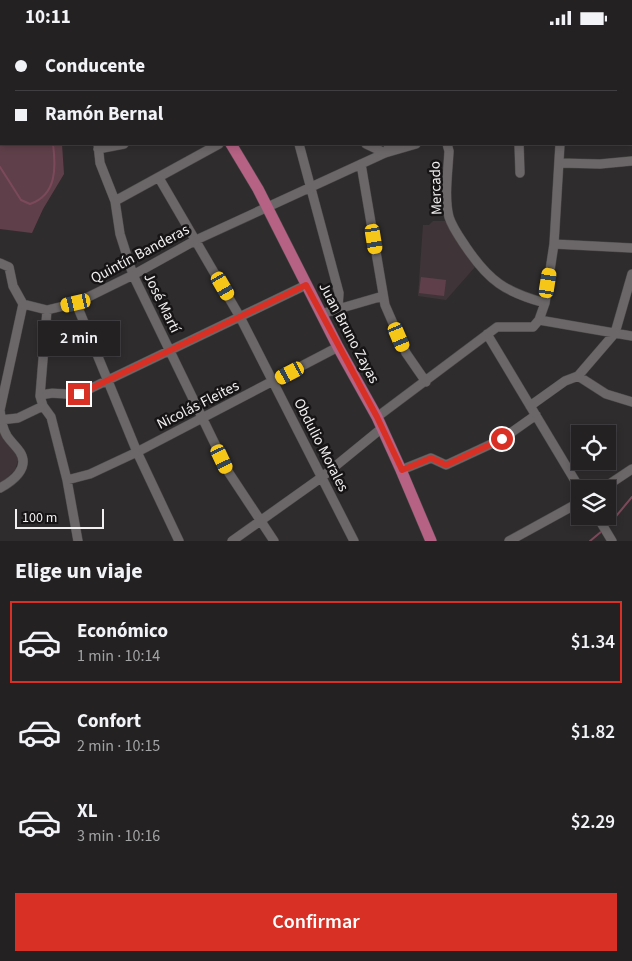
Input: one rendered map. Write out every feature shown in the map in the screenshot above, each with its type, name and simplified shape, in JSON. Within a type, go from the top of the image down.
[{"type":"main road","name":"Juan Bruno Zayas","points":[[232,145],[258,189],[321,315],[377,417],[402,470],[431,541]]},
{"type":"street","points":[[98,146],[111,145]]},
{"type":"street","points":[[115,201],[217,145]]},
{"type":"street","points":[[299,145],[339,293],[338,308]]},
{"type":"street","points":[[368,145],[385,153],[390,145]]},
{"type":"street","name":"Quintín Banderas","points":[[23,304],[47,309],[76,303],[133,275],[196,240],[385,153],[413,145]]},
{"type":"street","name":"Mercado","points":[[447,145],[449,151],[447,203],[449,217],[458,234],[480,267],[501,286],[522,297],[545,303]]},
{"type":"street","points":[[519,145],[520,173]]},
{"type":"street","points":[[377,417],[497,327],[533,327],[539,320],[545,303],[554,244],[560,145]]},
{"type":"street","name":"José Martí","points":[[98,146],[100,163],[115,201],[120,234],[133,275],[228,473],[274,541]]},
{"type":"street","points":[[559,163],[600,164],[632,161]]},
{"type":"street","points":[[362,164],[385,305],[406,353],[426,382]]},
{"type":"street","name":"Obdulio Morales","points":[[160,178],[240,317],[354,541]]},
{"type":"street","points":[[554,244],[632,248]]},
{"type":"street","points":[[0,263],[9,267],[14,286],[23,304],[1,398],[0,410],[6,435],[22,457],[23,465],[19,474],[0,488]]},
{"type":"street","points":[[530,406],[564,381],[578,376],[615,333],[628,301],[632,274]]},
{"type":"street","points":[[40,396],[48,392],[69,395],[79,394],[306,285]]},
{"type":"street","points":[[321,315],[338,308],[383,296]]},
{"type":"street","points":[[76,303],[137,452],[179,541]]},
{"type":"street","points":[[47,309],[40,396],[43,406],[51,417],[67,481],[78,541]]},
{"type":"street","points":[[539,320],[632,337]]},
{"type":"street","points":[[487,334],[575,480]]},
{"type":"street","name":"Nicolás Fleites","points":[[67,481],[90,474],[137,452],[338,347]]},
{"type":"street","points":[[578,376],[606,394],[632,402]]},
{"type":"street","points":[[1,420],[18,418],[43,406]]},
{"type":"street","points":[[402,470],[431,458],[446,465],[502,439],[536,415]]},
{"type":"street","points":[[232,541],[322,477],[382,429]]},
{"type":"street","points":[[616,480],[632,469]]},
{"type":"street","points":[[509,541],[571,507]]},
{"type":"street","points":[[602,525],[612,541]]},
{"type":"shaded area","points":[[0,145],[62,145],[64,174],[43,209],[32,233],[0,229]]},
{"type":"shaded area","points":[[433,221],[445,221],[475,267],[446,300],[418,296],[423,225],[429,225]]},
{"type":"shaded area","points":[[421,277],[446,280],[444,296],[419,293]]},
{"type":"shaded area","points":[[0,426],[19,457],[15,470],[0,484]]},
{"type":"waterway","points":[[0,167],[21,200],[30,204],[39,200],[50,187],[54,171],[53,145]]},
{"type":"waterway","points":[[607,527],[632,497]]},
{"type":"waterway","points":[[590,541],[602,531]]},
{"type":"route","points":[[79,394],[306,285],[377,417],[402,470],[431,458],[446,465],[502,439]]}]
